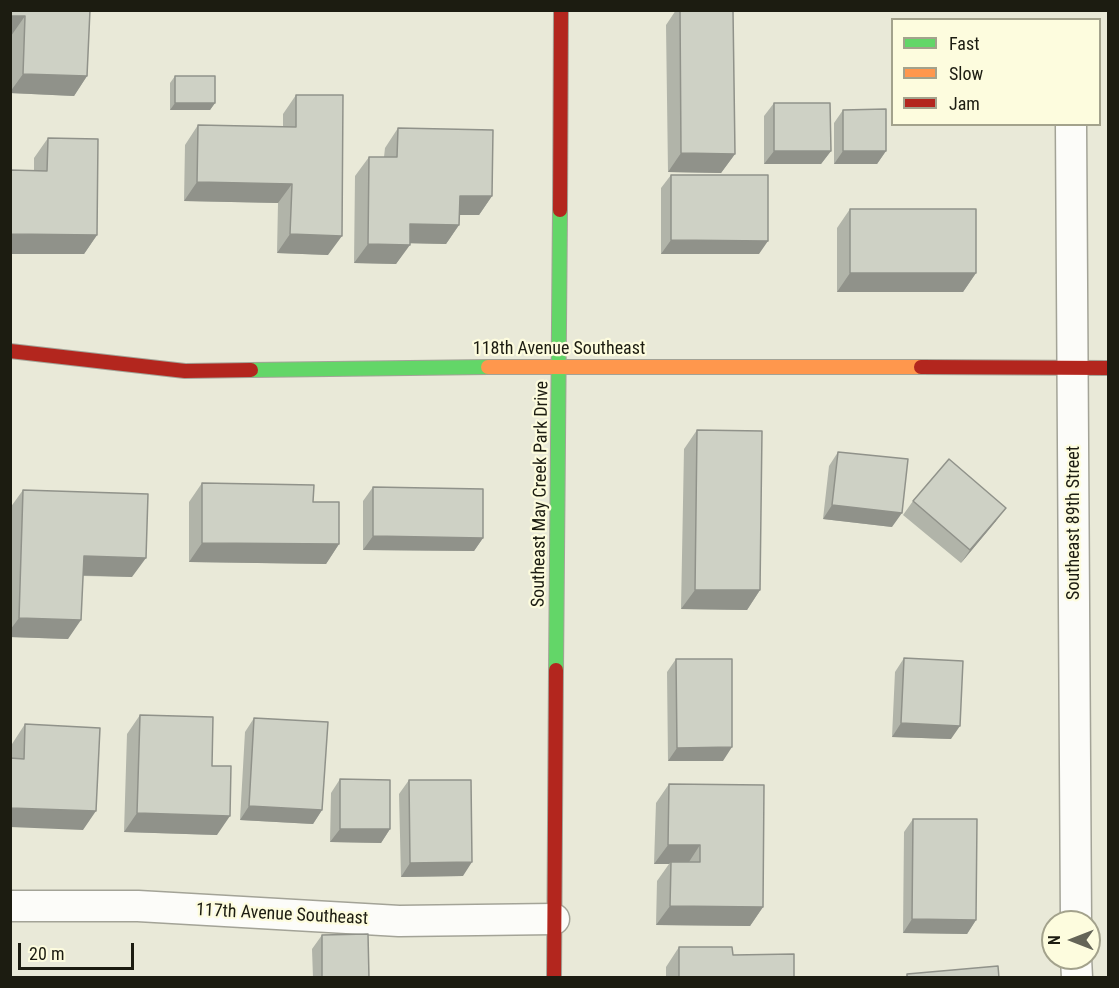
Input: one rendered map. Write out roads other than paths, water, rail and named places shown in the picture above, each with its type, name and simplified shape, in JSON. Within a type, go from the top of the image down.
[{"type":"street","name":"Southeast May Creek Park Drive","points":[[554,978],[561,10]]},
{"type":"street","name":"Southeast 89th Street","points":[[1071,126],[1076,910]]},
{"type":"street","name":"118th Avenue Southeast","points":[[10,351],[185,370],[560,366],[1108,368]]},
{"type":"street","name":"117th Avenue Southeast","points":[[10,906],[138,906],[399,921],[554,919]]}]
